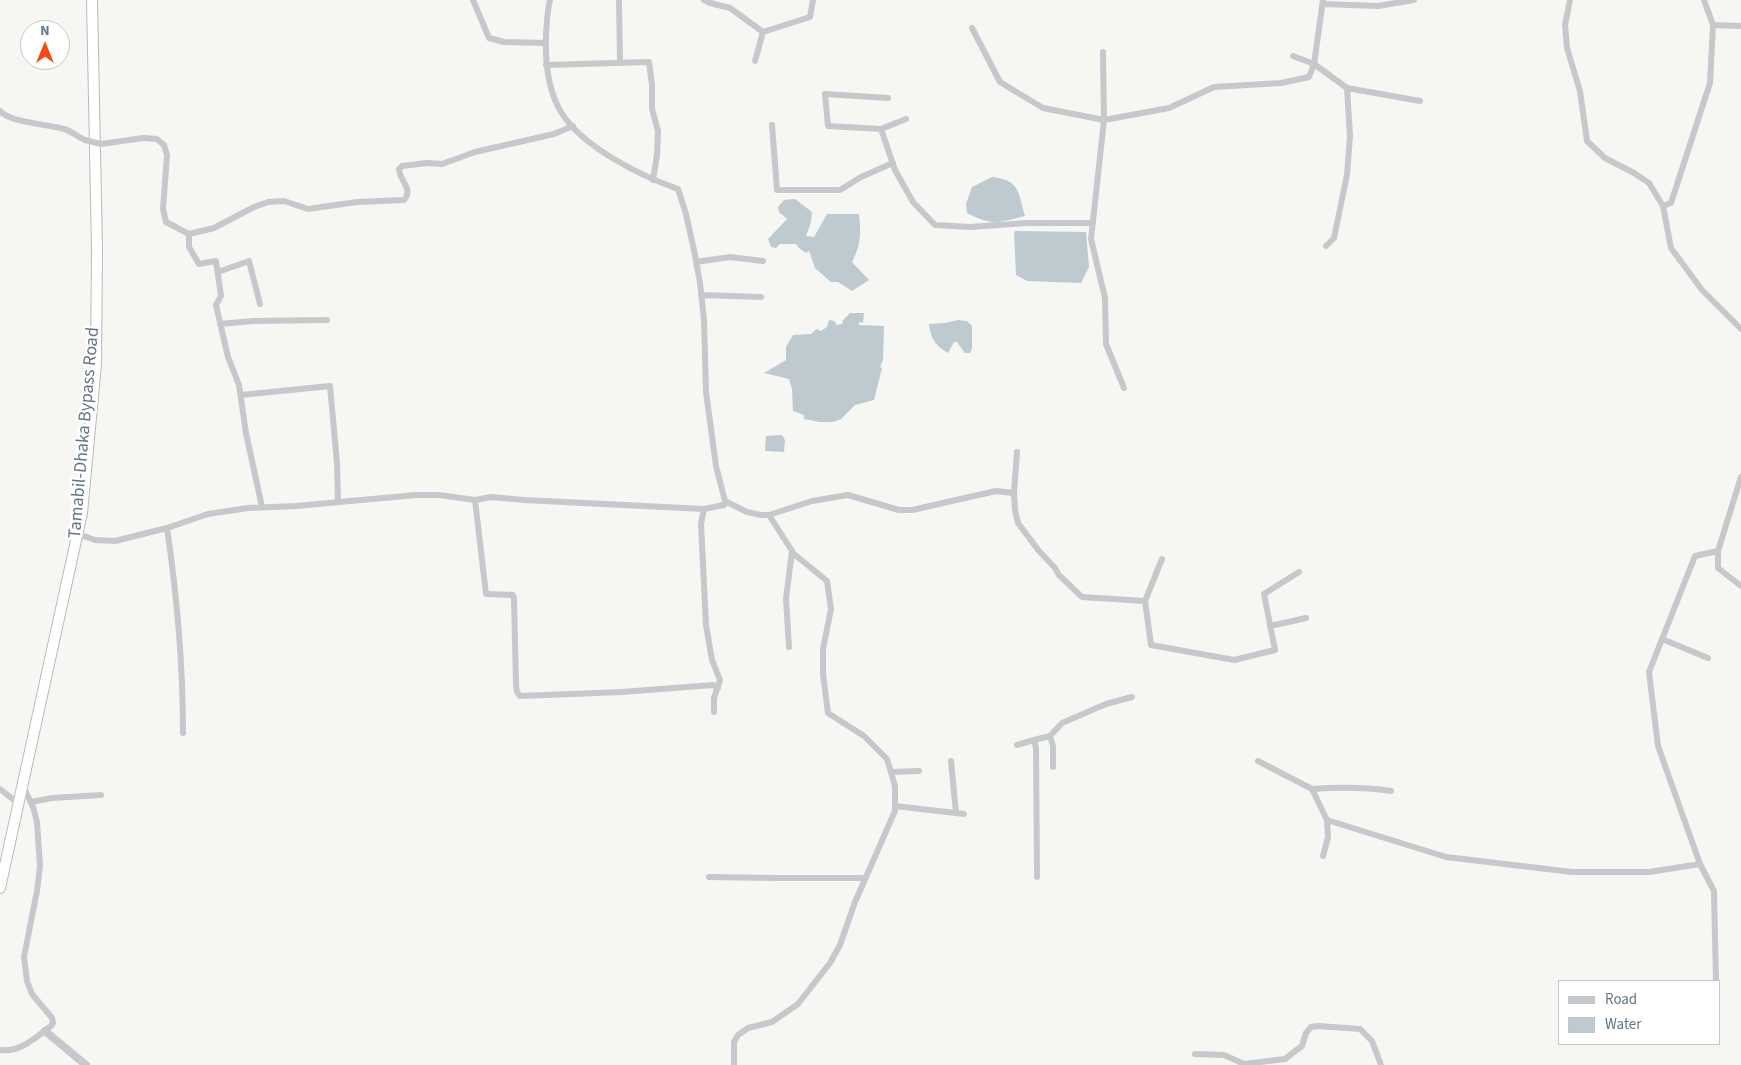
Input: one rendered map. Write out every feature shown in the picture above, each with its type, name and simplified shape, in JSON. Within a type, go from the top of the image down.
[{"type":"highway","name":"Tamabil-Dhaka Bypass Road","points":[[0,888],[82,513],[96,364],[97,248],[92,0]]},
{"type":"street","points":[[472,0],[489,38],[504,42],[546,43]]},
{"type":"street","points":[[78,534],[95,540],[115,541],[167,528],[208,514],[248,508],[416,495],[439,495],[475,500],[491,497],[704,509],[724,505],[725,500],[716,466],[706,392],[704,320],[701,295],[686,214],[678,189],[653,180],[606,153],[579,133],[561,113],[546,65],[550,0]]},
{"type":"street","points":[[619,0],[620,62]]},
{"type":"street","points":[[704,0],[730,8],[763,32]]},
{"type":"street","points":[[763,32],[810,17],[813,0]]},
{"type":"street","points":[[972,28],[1000,82],[1043,108],[1104,120],[1169,108],[1214,87],[1281,83],[1309,77],[1314,64],[1323,2],[1378,6],[1414,0]]},
{"type":"street","points":[[1570,0],[1565,25],[1567,48],[1580,91],[1588,141],[1605,158],[1649,183],[1663,206],[1671,248],[1702,290],[1741,329]]},
{"type":"street","points":[[1663,206],[1671,203],[1710,83],[1713,25],[1704,0]]},
{"type":"street","points":[[1713,25],[1741,26]]},
{"type":"street","points":[[755,61],[763,32]]},
{"type":"street","points":[[1103,52],[1104,120],[1091,239],[1105,298],[1106,344],[1124,388]]},
{"type":"street","points":[[1293,56],[1314,64],[1347,88],[1420,101]]},
{"type":"street","points":[[546,65],[649,62],[652,85],[652,109],[658,131],[653,180]]},
{"type":"street","points":[[1326,246],[1334,238],[1347,175],[1350,136],[1347,88]]},
{"type":"street","points":[[888,98],[825,94],[828,126],[881,129],[906,119]]},
{"type":"street","points":[[0,111],[13,119],[66,129],[84,140],[101,144],[143,138],[157,139],[164,145],[167,155],[163,209],[166,222],[188,234],[214,228],[254,207],[268,202],[284,201],[308,209],[357,202],[404,200],[407,198],[408,191],[399,173],[399,169],[402,166],[427,163],[442,164],[475,152],[545,136],[573,126]]},
{"type":"street","points":[[772,125],[778,190],[840,190],[861,177],[893,164]]},
{"type":"street","points":[[881,129],[893,164],[913,202],[935,225],[970,228],[1027,223],[1093,223]]},
{"type":"street","points":[[188,234],[189,247],[199,264],[216,261],[221,296],[216,305],[228,357],[239,385],[246,433],[262,507]]},
{"type":"street","points":[[696,262],[730,257],[763,261]]},
{"type":"street","points":[[218,272],[249,261],[260,304]]},
{"type":"street","points":[[701,295],[761,297]]},
{"type":"street","points":[[220,324],[253,321],[327,320]]},
{"type":"street","points":[[241,394],[330,386],[338,502]]},
{"type":"street","points":[[1017,452],[1014,493],[1018,523],[1059,575],[1082,597],[1145,601]]},
{"type":"street","points":[[1741,477],[1718,551],[1718,568],[1741,586]]},
{"type":"street","points":[[725,500],[747,512],[768,515],[812,501],[848,495],[899,510],[912,510],[996,491],[1014,493]]},
{"type":"street","points":[[475,500],[486,594],[509,594],[513,595],[514,599],[516,685],[520,696],[622,692],[713,685],[718,688]]},
{"type":"street","points":[[704,509],[701,524],[706,625],[712,660],[720,680],[714,698],[714,712]]},
{"type":"street","points":[[734,1065],[734,1042],[742,1031],[772,1022],[788,1012],[798,1004],[822,976],[840,945],[855,902],[895,806],[895,786],[887,759],[864,736],[828,713],[823,674],[823,648],[832,609],[826,581],[792,551],[768,515]]},
{"type":"street","points":[[167,528],[175,582],[182,677],[183,733]]},
{"type":"street","points":[[789,647],[786,600],[792,551]]},
{"type":"street","points":[[1716,980],[1714,891],[1700,864],[1658,746],[1649,672],[1695,556],[1718,551]]},
{"type":"street","points":[[1162,558],[1145,601],[1151,645],[1234,660],[1274,650],[1264,594],[1299,572]]},
{"type":"street","points":[[1270,626],[1306,618]]},
{"type":"street","points":[[1662,639],[1708,658]]},
{"type":"street","points":[[1017,745],[1050,736],[1062,724],[1106,704],[1132,697]]},
{"type":"street","points":[[1050,736],[1053,746],[1053,768]]},
{"type":"street","points":[[1034,740],[1036,748],[1037,877]]},
{"type":"street","points":[[951,761],[956,813]]},
{"type":"street","points":[[1258,761],[1312,789],[1343,787],[1391,791]]},
{"type":"street","points":[[891,772],[919,770]]},
{"type":"street","points":[[0,1050],[11,1051],[20,1047],[53,1023],[52,1018],[32,994],[27,981],[24,957],[40,866],[37,822],[31,802],[23,786]]},
{"type":"street","points":[[0,789],[19,804]]},
{"type":"street","points":[[1312,789],[1326,820],[1328,837],[1323,856]]},
{"type":"street","points":[[31,802],[52,798],[101,795]]},
{"type":"street","points":[[895,806],[964,814]]},
{"type":"street","points":[[1326,820],[1446,857],[1572,872],[1649,872],[1700,864]]},
{"type":"street","points":[[709,876],[865,878]]},
{"type":"street","points":[[1195,1054],[1224,1056],[1244,1064],[1285,1059],[1302,1046],[1306,1032],[1311,1027],[1318,1026],[1360,1029],[1372,1041],[1380,1065]]},
{"type":"street","points":[[44,1031],[86,1065]]},
{"type":"water","points":[[992,177],[1013,184],[1019,194],[1025,216],[989,222],[967,213],[966,204],[972,187]]},
{"type":"water","points":[[795,199],[812,212],[806,236],[814,237],[827,214],[859,214],[860,239],[852,262],[869,280],[852,291],[838,282],[831,282],[815,268],[809,251],[806,253],[796,244],[780,244],[776,248],[771,247],[768,239],[787,219],[779,212],[778,207],[784,200]]},
{"type":"water","points":[[1015,231],[1086,232],[1089,267],[1081,283],[1027,281],[1016,275]]},
{"type":"water","points":[[850,313],[864,313],[863,323],[859,322],[859,325],[884,326],[883,360],[880,367],[882,368],[874,400],[855,405],[841,419],[833,422],[804,419],[804,415],[793,411],[792,389],[789,379],[764,373],[786,360],[786,347],[793,335],[811,334],[817,329],[821,331],[827,327],[829,320],[834,321],[837,325],[842,324],[843,320]]},
{"type":"water","points":[[958,320],[967,321],[972,326],[972,348],[970,353],[965,353],[957,342],[954,342],[948,353],[934,341],[931,334],[929,324]]},
{"type":"water","points":[[782,435],[785,440],[784,452],[765,451],[766,436]]}]
